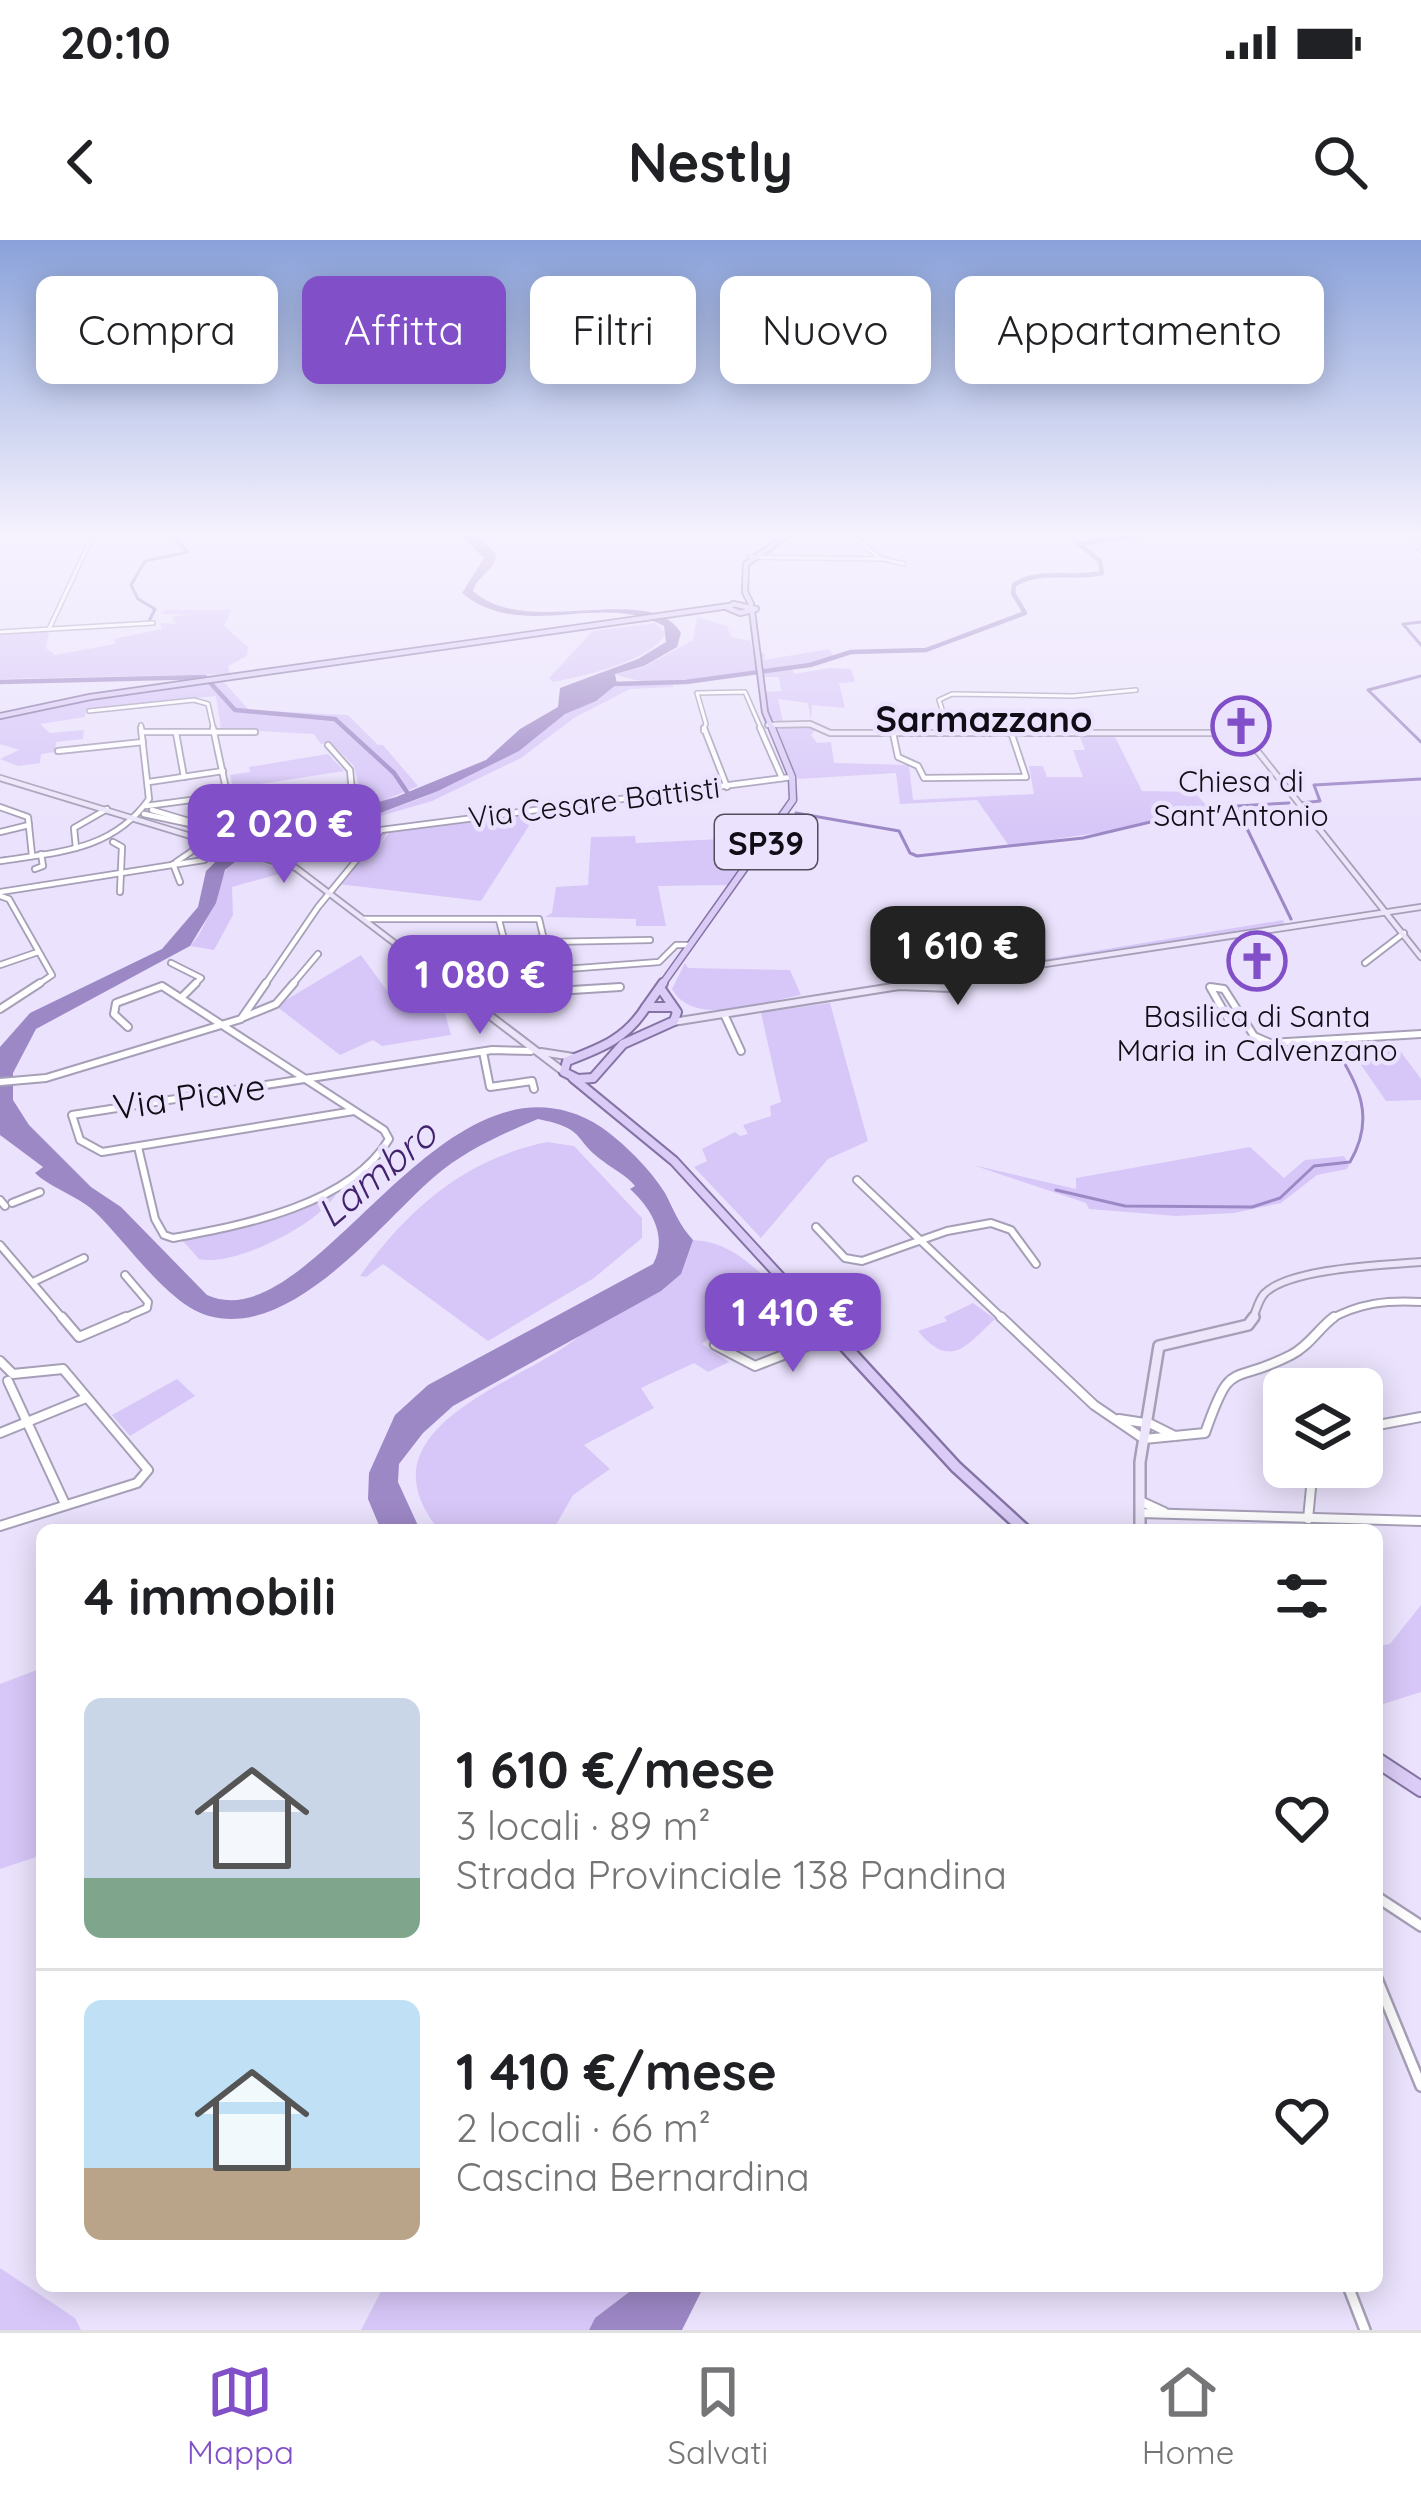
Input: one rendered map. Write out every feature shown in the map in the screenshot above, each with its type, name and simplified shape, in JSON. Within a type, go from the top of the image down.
[{"type":"main road","points":[[0,716],[77,699],[561,633]]},
{"type":"main road","name":"SP39","points":[[568,1075],[565,1064],[613,1043],[634,1026],[787,813],[793,781],[768,725],[752,633]]},
{"type":"main road","points":[[599,1099],[596,1085],[609,1056],[677,1017],[661,988]]},
{"type":"main road","points":[[667,1024],[644,1022],[642,1011],[673,1009]]},
{"type":"main road","points":[[579,1057],[597,1059],[602,1071]]},
{"type":"main road","points":[[568,1075],[602,1071]]},
{"type":"main road","points":[[568,1075],[674,1161],[964,1475],[1018,1524]]},
{"type":"main road","points":[[1383,1764],[1421,1789]]},
{"type":"street","points":[[949,732],[939,700],[952,694],[1078,696],[1136,690]]},
{"type":"street","points":[[728,787],[707,733],[712,729],[696,694],[745,692],[779,779]]},
{"type":"street","points":[[0,861],[110,841],[145,810],[219,794],[226,786],[208,704],[198,700],[89,711]]},
{"type":"street","points":[[768,725],[813,724],[830,734],[1214,730],[1245,738],[1391,912],[1421,958]]},
{"type":"street","points":[[145,810],[149,782],[141,729],[255,732]]},
{"type":"street","points":[[893,733],[899,758],[919,767],[925,778],[1028,776],[1011,731]]},
{"type":"street","points":[[176,732],[184,777]]},
{"type":"street","points":[[58,751],[142,742]]},
{"type":"street","points":[[215,833],[353,791],[351,772],[328,745]]},
{"type":"street","points":[[149,782],[223,771]]},
{"type":"street","points":[[0,778],[291,866],[568,1075]]},
{"type":"street","name":"Via Cesare Battisti","points":[[0,1082],[20,1083],[223,1028],[244,1017],[374,833],[779,779],[793,781]]},
{"type":"street","points":[[0,807],[28,817],[32,855]]},
{"type":"street","points":[[76,848],[74,828],[107,809]]},
{"type":"street","points":[[145,810],[226,827]]},
{"type":"street","points":[[145,810],[215,833],[225,845]]},
{"type":"street","points":[[0,816],[15,812]]},
{"type":"street","points":[[0,832],[29,825]]},
{"type":"street","points":[[110,841],[122,847],[117,872],[120,892]]},
{"type":"street","points":[[173,864],[201,844]]},
{"type":"street","points":[[35,869],[43,866],[41,854]]},
{"type":"street","points":[[0,1009],[52,976],[14,907],[0,894],[37,882],[204,860]]},
{"type":"street","points":[[173,864],[179,882]]},
{"type":"street","points":[[315,881],[340,879]]},
{"type":"street","points":[[1378,899],[1381,914],[1401,930]]},
{"type":"street","points":[[0,910],[14,907]]},
{"type":"street","points":[[899,986],[951,973],[999,971],[1421,908]]},
{"type":"street","points":[[364,919],[542,920],[556,991],[620,987]]},
{"type":"street","points":[[498,919],[519,998]]},
{"type":"street","points":[[1366,962],[1401,930]]},
{"type":"street","points":[[450,941],[505,940]]},
{"type":"street","points":[[546,942],[650,940]]},
{"type":"street","points":[[456,989],[513,973],[661,962],[676,945],[689,945]]},
{"type":"street","points":[[0,965],[38,952]]},
{"type":"street","points":[[244,1017],[278,1001],[318,954]]},
{"type":"street","points":[[171,963],[201,978],[181,998]]},
{"type":"street","points":[[667,1024],[899,986],[951,988],[999,971]]},
{"type":"street","points":[[951,973],[961,981]]},
{"type":"street","points":[[931,976],[935,985]]},
{"type":"street","points":[[128,1027],[114,1014],[115,1004],[158,986],[386,1131],[389,1142],[325,1195],[169,1238],[160,1231],[138,1147],[354,1111]]},
{"type":"street","points":[[1247,1025],[1230,1022],[1210,987],[1224,989],[1247,1025],[1254,1036],[1270,1042],[1421,1034]]},
{"type":"street","points":[[467,998],[539,1051],[579,1057]]},
{"type":"street","points":[[673,1009],[704,1017]]},
{"type":"street","points":[[724,1014],[741,1052]]},
{"type":"street","name":"Via Piave","points":[[138,1147],[90,1150],[75,1135],[73,1114],[483,1052],[531,1051]]},
{"type":"street","points":[[483,1052],[490,1087],[532,1081],[534,1089]]},
{"type":"street","points":[[857,1180],[1105,1413],[1144,1439],[1196,1437],[1208,1430],[1219,1392],[1230,1377],[1295,1354],[1336,1315],[1372,1302],[1421,1303]]},
{"type":"street","points":[[6,1202],[40,1192]]},
{"type":"street","points":[[815,1227],[853,1261],[918,1238],[998,1223],[1011,1229],[1036,1264]]},
{"type":"street","points":[[0,1245],[75,1335],[83,1337],[147,1308],[148,1301],[125,1275]]},
{"type":"street","points":[[33,1282],[84,1258]]},
{"type":"street","points":[[1140,1524],[1144,1439],[1157,1377],[1156,1352],[1165,1342],[1248,1325],[1264,1293],[1281,1284],[1353,1268],[1421,1262]]},
{"type":"street","points":[[715,1345],[755,1366],[836,1335]]},
{"type":"street","points":[[0,1526],[137,1483],[146,1476],[146,1467],[62,1369],[4,1370],[65,1504]]},
{"type":"street","points":[[0,1433],[86,1398]]},
{"type":"street","points":[[1105,1413],[1180,1437]]},
{"type":"street","points":[[1383,1424],[1421,1417]]},
{"type":"street","points":[[1308,1519],[1311,1488]]},
{"type":"street","points":[[1140,1501],[1168,1513]]},
{"type":"street","points":[[1140,1513],[1421,1521]]},
{"type":"street","points":[[1383,1901],[1421,1926]]},
{"type":"street","points":[[1383,1994],[1421,2086]]},
{"type":"street","points":[[1350,2292],[1365,2330]]},
{"type":"shaded area","points":[[49,633],[46,648],[55,655],[115,644],[114,639],[145,633],[231,633],[248,647],[247,656],[228,666],[230,674],[0,679],[0,634]]},
{"type":"shaded area","points":[[592,633],[665,633],[633,659],[565,680],[549,678]]},
{"type":"shaded area","points":[[665,633],[681,633],[677,647],[644,666],[615,674],[617,684],[596,701],[565,714],[519,751],[438,791],[375,815],[253,847],[225,870],[216,903],[190,946],[36,1029],[13,1073],[13,1100],[29,1125],[91,1187],[121,1207],[207,1295],[249,1298],[292,1275],[436,1149],[489,1118],[544,1108],[601,1127],[652,1175],[693,1240],[681,1274],[661,1291],[453,1406],[399,1464],[398,1482],[417,1524],[378,1524],[368,1499],[369,1473],[395,1415],[428,1385],[653,1264],[658,1234],[651,1214],[630,1189],[635,1186],[572,1131],[538,1119],[446,1168],[303,1294],[240,1319],[209,1316],[178,1299],[94,1211],[41,1178],[35,1173],[43,1167],[0,1135],[0,1047],[30,1013],[162,949],[198,907],[206,871],[235,843],[396,797],[486,760],[520,729],[558,707],[560,688],[638,659],[666,642]]},
{"type":"shaded area","points":[[694,633],[729,633],[751,641],[752,649],[765,654],[764,660],[829,649],[833,655],[820,662],[687,681],[636,680],[615,674],[644,667],[693,640]]},
{"type":"shaded area","points":[[792,669],[794,674],[851,669],[855,682],[839,683],[845,708],[812,705],[811,720],[808,703],[778,699],[783,722],[770,719],[765,692],[781,691],[779,677],[762,677],[761,672]]},
{"type":"shaded area","points":[[222,680],[249,710],[348,715],[383,745],[418,786],[366,808],[235,843],[223,841],[221,834],[252,818],[355,793],[359,787],[354,766],[330,742],[321,744],[314,734],[221,729],[216,696],[86,709],[85,717],[40,724],[50,733],[84,730],[83,739],[56,742],[55,752],[41,754],[40,763],[18,766],[0,759],[19,750],[0,744],[0,716],[63,702]]},
{"type":"shaded area","points":[[617,684],[673,687],[630,689],[574,718],[521,758],[432,801],[281,845],[273,855],[253,847],[364,818],[429,795],[496,760]]},
{"type":"shaded area","points":[[786,726],[816,728],[811,735],[817,743],[831,742],[834,763],[909,765],[913,800],[1034,794],[1029,766],[1043,766],[1047,777],[1083,777],[1073,750],[1085,750],[1080,737],[1115,737],[1142,791],[1194,792],[1208,807],[1103,832],[1009,846],[977,800],[900,804],[896,773],[798,779],[776,731]]},
{"type":"shaded area","points":[[328,754],[344,771],[247,786],[214,805],[202,801],[224,793],[232,784],[230,775],[250,772],[249,767]]},
{"type":"shaded area","points":[[539,810],[481,901],[338,884],[378,832],[388,831],[378,847],[393,828]]},
{"type":"shaded area","points":[[635,836],[636,843],[722,839],[737,872],[728,885],[658,886],[666,926],[636,926],[636,919],[545,917],[552,913],[556,887],[588,885],[591,837]]},
{"type":"shaded area","points":[[242,854],[286,872],[232,887],[233,915],[214,950],[190,946],[205,923],[224,873]]},
{"type":"shaded area","points":[[1283,920],[1285,926],[973,971]]},
{"type":"shaded area","points":[[361,955],[401,1010],[442,1002],[451,1035],[382,1046],[373,1040],[340,1055],[276,1006]]},
{"type":"shaded area","points":[[685,963],[688,968],[790,970],[801,995],[731,1009],[696,1008],[672,989]]},
{"type":"shaded area","points":[[830,1003],[868,1141],[828,1159],[761,1238],[694,1167],[707,1161],[702,1149],[735,1132],[748,1134],[743,1125],[771,1116],[770,1106],[781,1102],[761,1013]]},
{"type":"shaded area","points":[[1395,1044],[1421,1079],[1421,1100],[1386,1101],[1348,1046]]},
{"type":"shaded area","points":[[547,1142],[574,1146],[642,1218],[642,1238],[594,1278],[488,1341],[383,1264],[366,1277],[360,1276],[398,1229],[440,1190],[490,1161]]},
{"type":"shaded area","points":[[1250,1147],[1284,1178],[1305,1160],[1344,1156],[1349,1165],[1317,1175],[1281,1203],[1234,1213],[1176,1216],[1089,1209],[1086,1203],[973,1165],[1076,1189],[1076,1178]]},
{"type":"shaded area","points":[[338,1190],[317,1215],[299,1227],[234,1256],[199,1259],[181,1239]]},
{"type":"shaded area","points":[[693,1240],[729,1250],[778,1289],[729,1310],[726,1323],[702,1344],[729,1362],[708,1372],[694,1363],[641,1388],[654,1408],[584,1445],[610,1469],[573,1495],[556,1524],[435,1524],[419,1496],[417,1466],[428,1440],[478,1397],[577,1338],[681,1255]]},
{"type":"shaded area","points":[[973,1303],[995,1319],[960,1349],[941,1350],[918,1331],[947,1321],[944,1317]]},
{"type":"shaded area","points":[[177,1379],[195,1396],[130,1436],[112,1415]]},
{"type":"shaded area","points":[[1421,1605],[1421,1692],[1383,1704],[1383,1645],[1390,1644]]},
{"type":"shaded area","points":[[36,1670],[36,1857],[0,1869],[0,1684]]},
{"type":"shaded area","points":[[0,2268],[75,2318],[81,2330],[0,2330]]},
{"type":"shaded area","points":[[381,2292],[629,2292],[595,2318],[589,2330],[361,2330]]},
{"type":"shaded area","points":[[629,2292],[701,2292],[682,2330],[589,2330],[595,2318]]},
{"type":"waterway","points":[[612,684],[686,682],[810,665],[851,652],[926,650],[973,633]]},
{"type":"waterway","points":[[1410,633],[1421,645]]},
{"type":"waterway","points":[[1421,676],[1368,690],[1421,742]]},
{"type":"waterway","points":[[0,682],[205,677],[235,710],[335,719],[394,773],[409,795]]},
{"type":"waterway","points":[[1301,803],[1320,801],[1314,785],[1421,779]]},
{"type":"waterway","points":[[1289,803],[1236,806],[1291,919]]},
{"type":"waterway","points":[[796,813],[899,831],[910,853],[917,856],[1083,838],[1222,805]]},
{"type":"waterway","points":[[1056,1190],[1125,1206],[1252,1207],[1280,1198],[1314,1166],[1350,1162],[1362,1131],[1361,1102],[1333,1045]]},
{"type":"place","name":"Chiesa di Sant'Antonio","points":[[1241,726]]},
{"type":"place","name":"Basilica di Santa Maria in Calvenzano","points":[[1257,961]]},
{"type":"district","name":"Sarmazzano","points":[[984,718]]},
{"type":"water label","name":"Lambro","points":[[376,1173]]}]
